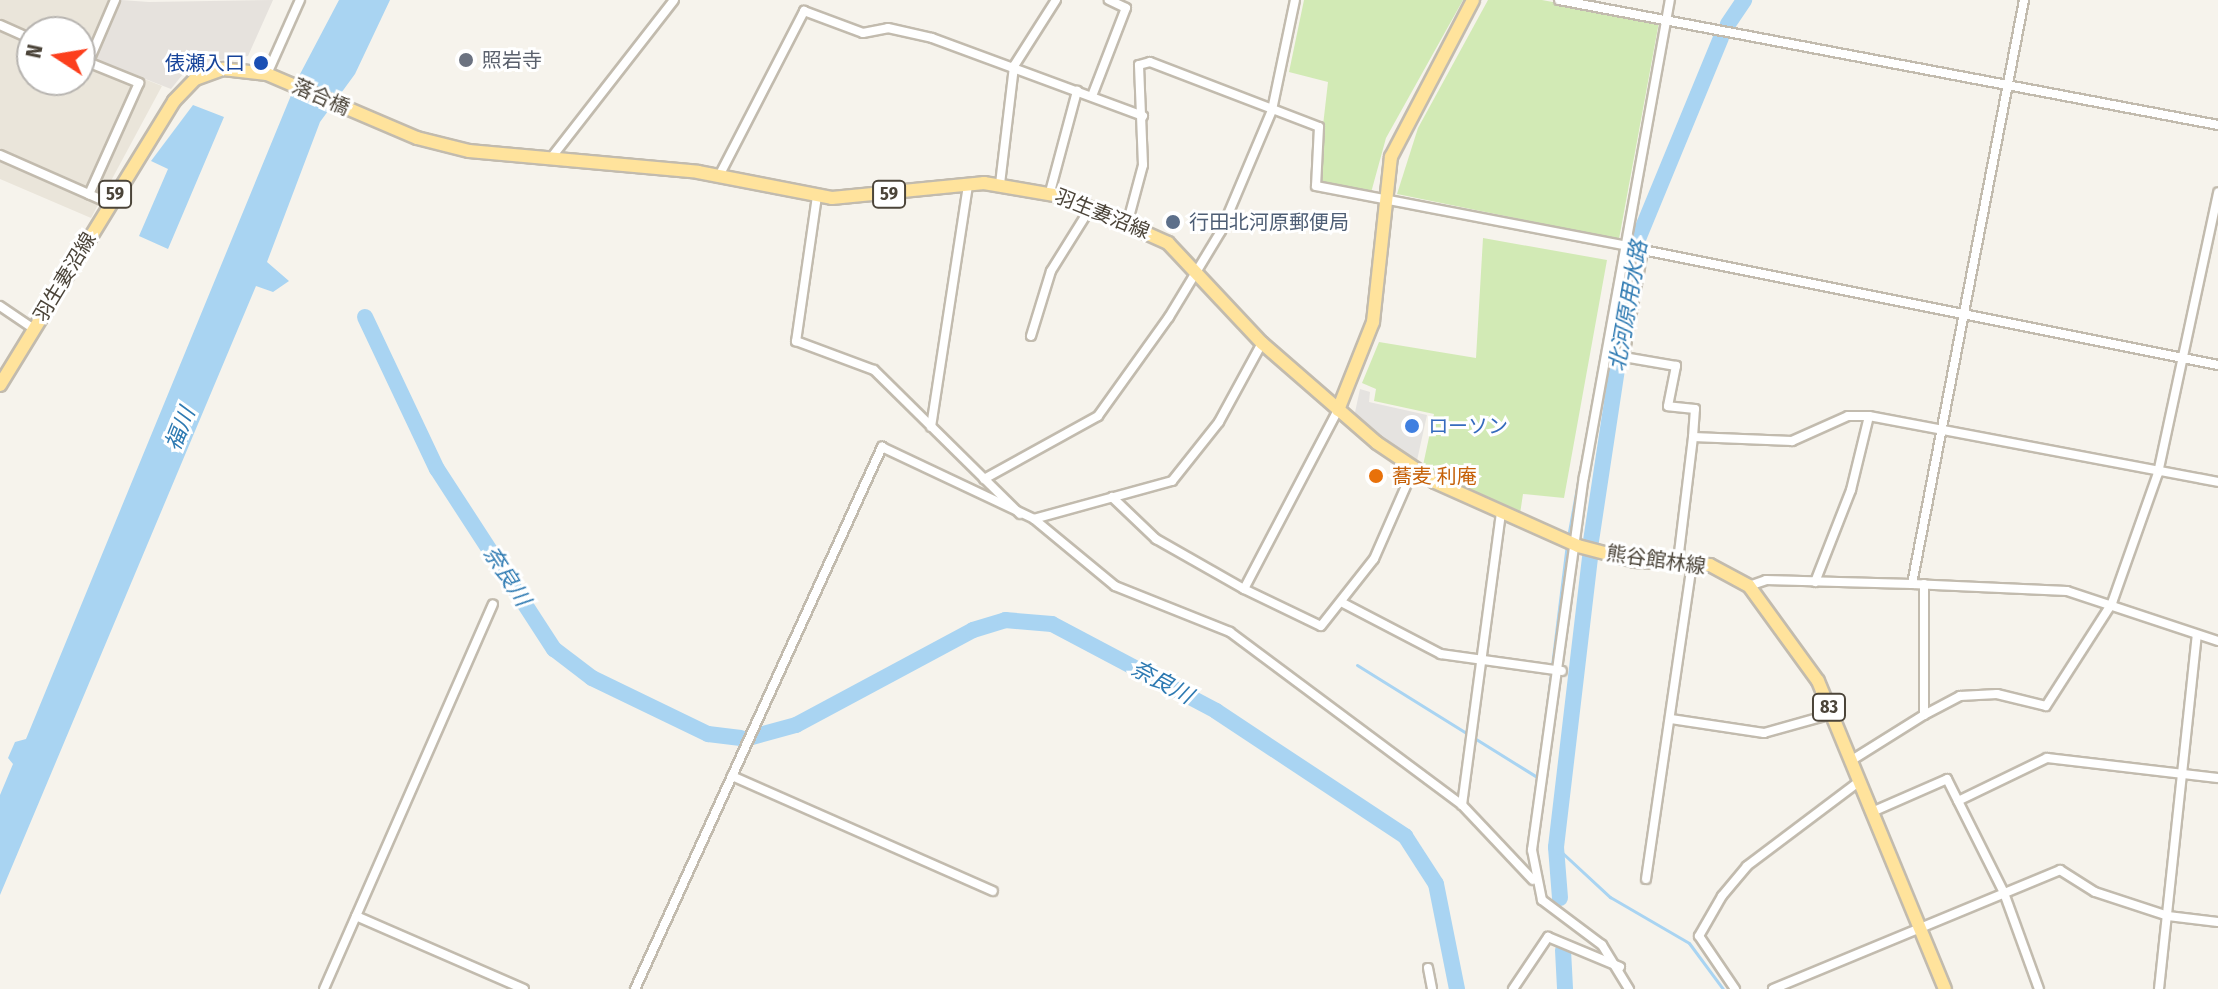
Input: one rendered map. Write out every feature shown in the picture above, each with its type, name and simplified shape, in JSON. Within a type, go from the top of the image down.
[{"type":"main road","points":[[1338,410],[1373,322],[1381,200],[1400,135],[1473,0]]},
{"type":"main road","name":"羽生妻沼線","points":[[0,385],[109,203],[195,79],[223,69],[270,75]]},
{"type":"main road","name":"落合橋","points":[[270,75],[368,118]]},
{"type":"main road","name":"羽生妻沼線","points":[[368,118],[449,147],[719,176],[817,196],[968,184],[1000,184],[1050,192],[1128,221],[1168,243],[1262,343],[1338,410]]},
{"type":"main road","name":"熊谷館林線","points":[[1338,410],[1413,470],[1580,546],[1598,552],[1692,562],[1749,586],[1794,641],[1832,714],[1945,989]]},
{"type":"street","points":[[96,37],[115,0]]},
{"type":"street","points":[[270,75],[300,0]]},
{"type":"street","points":[[551,158],[674,0]]},
{"type":"street","points":[[1000,184],[1014,66],[1056,0]]},
{"type":"street","points":[[1092,96],[1126,8],[1109,0]]},
{"type":"street","points":[[984,479],[1098,416],[1196,275],[1272,110],[1295,0]]},
{"type":"street","points":[[1559,0],[2218,125]]},
{"type":"street","points":[[1533,880],[1623,245],[1670,0]]},
{"type":"street","points":[[1912,584],[2024,0]]},
{"type":"street","points":[[719,176],[804,11],[863,33],[888,28],[1014,66],[1143,116]]},
{"type":"street","points":[[1128,221],[1143,165],[1139,65],[1150,62],[1319,127],[1316,186],[1623,245]]},
{"type":"street","points":[[89,194],[139,83],[96,66]]},
{"type":"street","points":[[1050,192],[1077,91]]},
{"type":"street","points":[[0,155],[109,203]]},
{"type":"street","points":[[931,427],[968,184]]},
{"type":"street","points":[[1852,760],[1960,696],[1997,694],[2046,706],[2112,603],[2158,473],[2186,358],[2218,192]]},
{"type":"street","points":[[817,196],[796,341],[874,370],[984,479],[1029,519],[1115,586],[1230,632],[1462,805],[1533,880],[1542,900],[1620,967],[1629,989]]},
{"type":"street","points":[[1031,336],[1051,271],[1092,206]]},
{"type":"street","points":[[1678,561],[1695,409],[1668,406],[1676,366],[1624,357],[1643,250],[2218,365]]},
{"type":"street","points":[[0,306],[34,329]]},
{"type":"street","points":[[635,989],[739,755],[882,447],[1029,519],[1172,481],[1219,422],[1262,343]]},
{"type":"street","points":[[1244,589],[1338,410]]},
{"type":"street","points":[[1693,437],[1792,441],[1848,416],[1869,416],[2218,482]]},
{"type":"street","points":[[1815,582],[1851,490],[1869,416]]},
{"type":"street","points":[[1112,497],[1156,539],[1244,589],[1321,626],[1374,559],[1413,470]]},
{"type":"street","points":[[1462,805],[1501,512]]},
{"type":"street","points":[[1646,879],[1692,562]]},
{"type":"street","points":[[1749,586],[1815,582],[2028,586],[2112,603],[2218,641]]},
{"type":"street","points":[[1924,584],[1924,715]]},
{"type":"street","points":[[1341,602],[1441,654],[1562,671]]},
{"type":"street","points":[[324,989],[493,604]]},
{"type":"street","points":[[2159,989],[2197,635]]},
{"type":"street","points":[[1671,719],[1764,733],[1832,714]]},
{"type":"street","points":[[1958,801],[2047,758],[2218,778]]},
{"type":"street","points":[[732,776],[993,891]]},
{"type":"street","points":[[1872,812],[1947,779],[2004,893],[2039,989]]},
{"type":"street","points":[[1735,989],[1699,936],[1722,896],[1747,866],[1860,781]]},
{"type":"street","points":[[1773,989],[2060,870],[2095,892],[2168,916],[2218,922]]},
{"type":"street","points":[[356,916],[524,989]]},
{"type":"street","points":[[1513,989],[1548,937],[1620,967]]},
{"type":"street","points":[[1428,968],[1432,989]]},
{"type":"shaded area","points":[[0,0],[121,0],[96,55],[96,16],[16,16],[16,96],[96,96],[96,60],[162,86],[91,218],[0,179]]},
{"type":"shaded area","points":[[121,0],[273,0],[248,56],[191,64],[171,89],[96,60]]},
{"type":"shaded area","points":[[1360,389],[1370,392],[1369,402],[1427,415],[1416,465],[1354,417]]},
{"type":"green space","points":[[1304,0],[1463,0],[1386,138],[1369,200],[1320,193],[1316,186],[1328,82],[1289,72]]},
{"type":"green space","points":[[1488,0],[1542,0],[1659,22],[1619,239],[1397,194],[1418,128]]},
{"type":"green space","points":[[1483,238],[1607,260],[1564,498],[1523,494],[1520,514],[1422,470],[1434,414],[1374,401],[1376,389],[1362,383],[1379,342],[1476,358]]},
{"type":"water","name":"福川","points":[[339,0],[390,0],[355,74],[320,122],[267,262],[289,281],[273,292],[256,286],[0,895],[0,795],[13,764],[8,758],[15,742],[26,739],[299,76]]},
{"type":"water","points":[[193,105],[224,117],[168,249],[139,236],[168,169],[151,161]]},
{"type":"waterway","name":"北河原用水路","points":[[1728,24],[1744,0]]},
{"type":"waterway","name":"北河原用水路","points":[[1591,541],[1636,244],[1721,38]]},
{"type":"waterway","points":[[1568,537],[1654,64]]},
{"type":"waterway","name":"奈良川","points":[[365,317],[437,469],[554,649],[592,678],[708,734],[741,738]]},
{"type":"waterway","points":[[1543,739],[1567,544]]},
{"type":"waterway","name":"北河原用水路","points":[[1560,898],[1556,847],[1590,556]]},
{"type":"waterway","name":"奈良川","points":[[752,737],[796,725],[973,630],[1005,620],[1052,624],[1216,711],[1405,836],[1436,884],[1457,989]]},
{"type":"waterway","points":[[1357,665],[1540,779]]},
{"type":"waterway","points":[[1556,847],[1610,897],[1689,943],[1723,989]]},
{"type":"waterway","name":"北河原用水路","points":[[1563,950],[1565,989]]},
{"type":"place","name":"照岩寺","points":[[466,60]]},
{"type":"place","name":"俵瀬入口","points":[[261,63]]},
{"type":"place","name":"行田北河原郵便局","points":[[1173,222]]},
{"type":"place","name":"ローソン","points":[[1412,426]]},
{"type":"place","name":"蕎麦 利庵","points":[[1376,476]]}]
